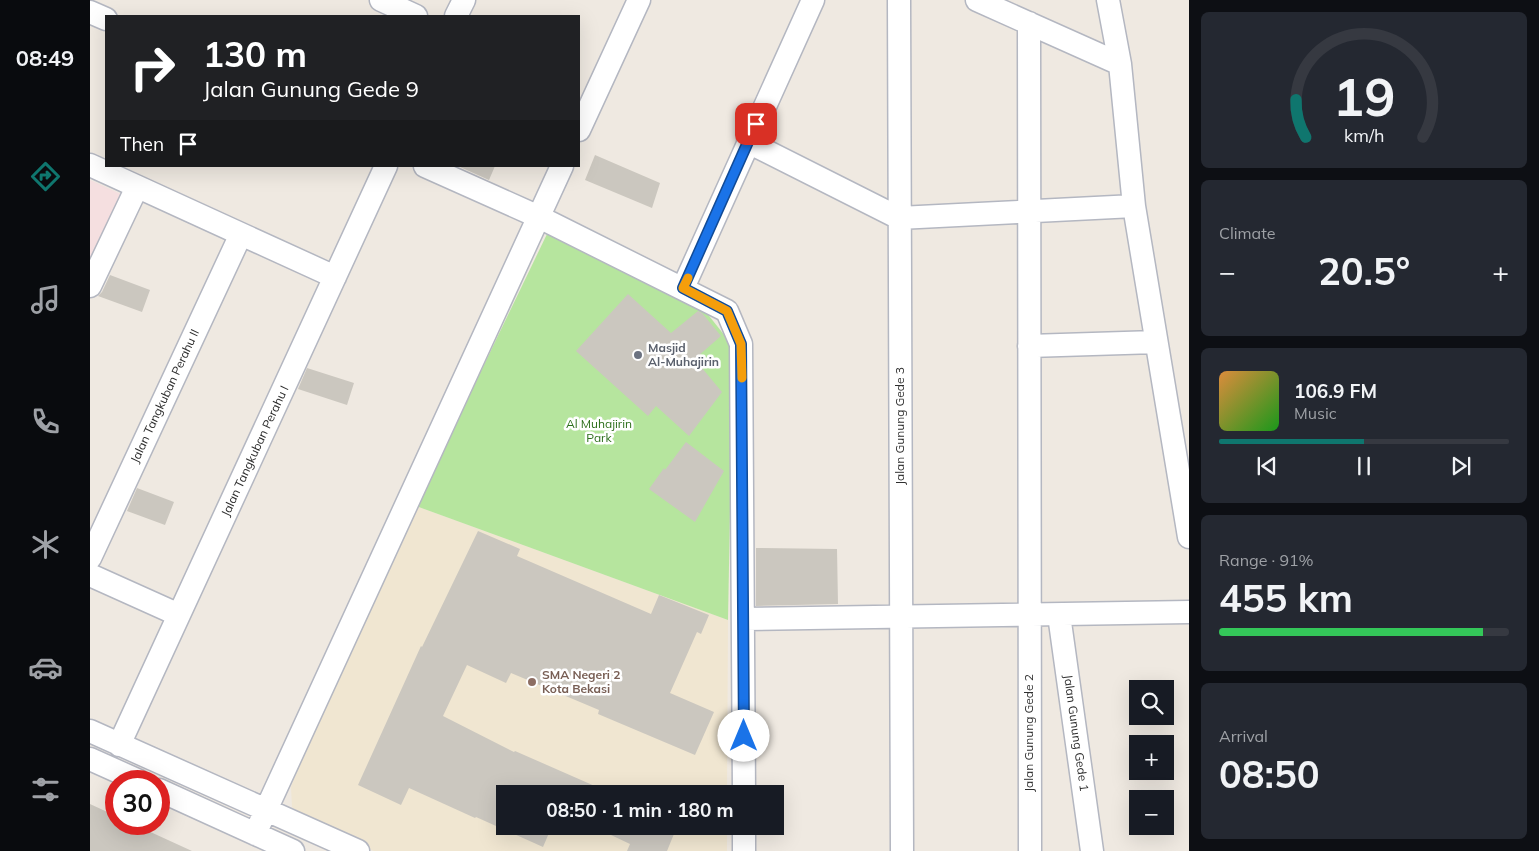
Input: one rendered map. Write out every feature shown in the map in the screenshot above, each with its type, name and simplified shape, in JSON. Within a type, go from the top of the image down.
[{"type":"street","points":[[381,0],[414,15]]},
{"type":"street","points":[[456,15],[464,0]]},
{"type":"street","points":[[580,128],[639,0]]},
{"type":"street","points":[[683,288],[813,0]]},
{"type":"street","name":"Jalan Gunung Gede 3","points":[[899,0],[902,851]]},
{"type":"street","points":[[977,0],[1120,64]]},
{"type":"street","points":[[1108,0],[1120,64],[1134,206],[1189,537]]},
{"type":"street","points":[[90,12],[105,19]]},
{"type":"street","name":"Jalan Gunung Gede 2","points":[[1029,23],[1030,851]]},
{"type":"street","points":[[748,142],[899,218],[1134,206]]},
{"type":"street","points":[[90,165],[335,277]]},
{"type":"street","name":"Jalan Tangkuban Perahu I","points":[[122,740],[386,167]]},
{"type":"street","points":[[427,167],[539,217],[727,311],[741,344],[744,785]]},
{"type":"street","points":[[255,834],[562,167]]},
{"type":"street","points":[[90,286],[137,187]]},
{"type":"street","name":"Jalan Tangkuban Perahu II","points":[[90,558],[241,234]]},
{"type":"street","points":[[1029,346],[1156,342]]},
{"type":"street","points":[[90,575],[179,615]]},
{"type":"street","points":[[743,619],[1189,612]]},
{"type":"street","name":"Jalan Gunung Gede 1","points":[[1059,614],[1092,851]]},
{"type":"street","points":[[90,731],[122,740],[266,810],[358,851]]},
{"type":"street","points":[[90,759],[114,770]]},
{"type":"street","points":[[170,795],[293,851]]},
{"type":"street","points":[[744,835],[744,851]]},
{"type":"shaded area","points":[[90,180],[125,196],[90,273]]},
{"type":"shaded area","name":"SMA Negeri 2 Kota Bekasi","points":[[416,506],[728,620],[727,785],[496,785],[496,835],[727,835],[727,851],[374,851],[328,832],[307,820],[292,807],[291,787],[307,744]]},
{"type":"green space","name":"Al Muhajirin Park","points":[[547,234],[702,307],[733,346],[728,620],[416,506]]},
{"type":"building","points":[[595,155],[660,183],[652,208],[585,180]]},
{"type":"building","points":[[460,167],[495,167],[489,180]]},
{"type":"building","points":[[110,275],[150,290],[142,312],[98,296]]},
{"type":"building","name":"Masjid Al-Muhajirin","points":[[628,294],[671,333],[698,311],[702,313],[721,336],[697,357],[700,359],[697,362],[722,392],[689,436],[656,406],[648,416],[576,351]]},
{"type":"building","points":[[307,368],[354,383],[347,405],[298,389]]},
{"type":"building","points":[[686,442],[724,471],[695,522],[649,489]]},
{"type":"building","points":[[137,488],[174,502],[165,525],[127,511]]},
{"type":"building","points":[[478,531],[520,549],[517,556],[651,614],[659,595],[709,615],[701,634],[697,632],[670,693],[714,712],[695,755],[598,714],[599,710],[511,673],[506,683],[467,665],[443,716],[514,752],[592,785],[496,785],[496,826],[409,788],[401,805],[358,785]]},
{"type":"building","points":[[756,548],[837,549],[838,604],[756,606]]},
{"type":"building","points":[[90,804],[105,811],[105,835],[157,835],[192,851],[90,851]]},
{"type":"building","points":[[516,835],[548,835],[543,847]]},
{"type":"building","points":[[611,835],[674,835],[667,851],[627,851],[630,844]]},
{"type":"slow traffic","points":[[688,278],[683,288],[727,311],[741,344],[742,378]]},
{"type":"place","name":"Masjid Al-Muhajirin","points":[[638,355]]},
{"type":"place","name":"SMA Negeri 2 Kota Bekasi","points":[[532,682]]},
{"type":"route","points":[[744,736],[741,344],[727,311],[683,288],[756,124]]}]
